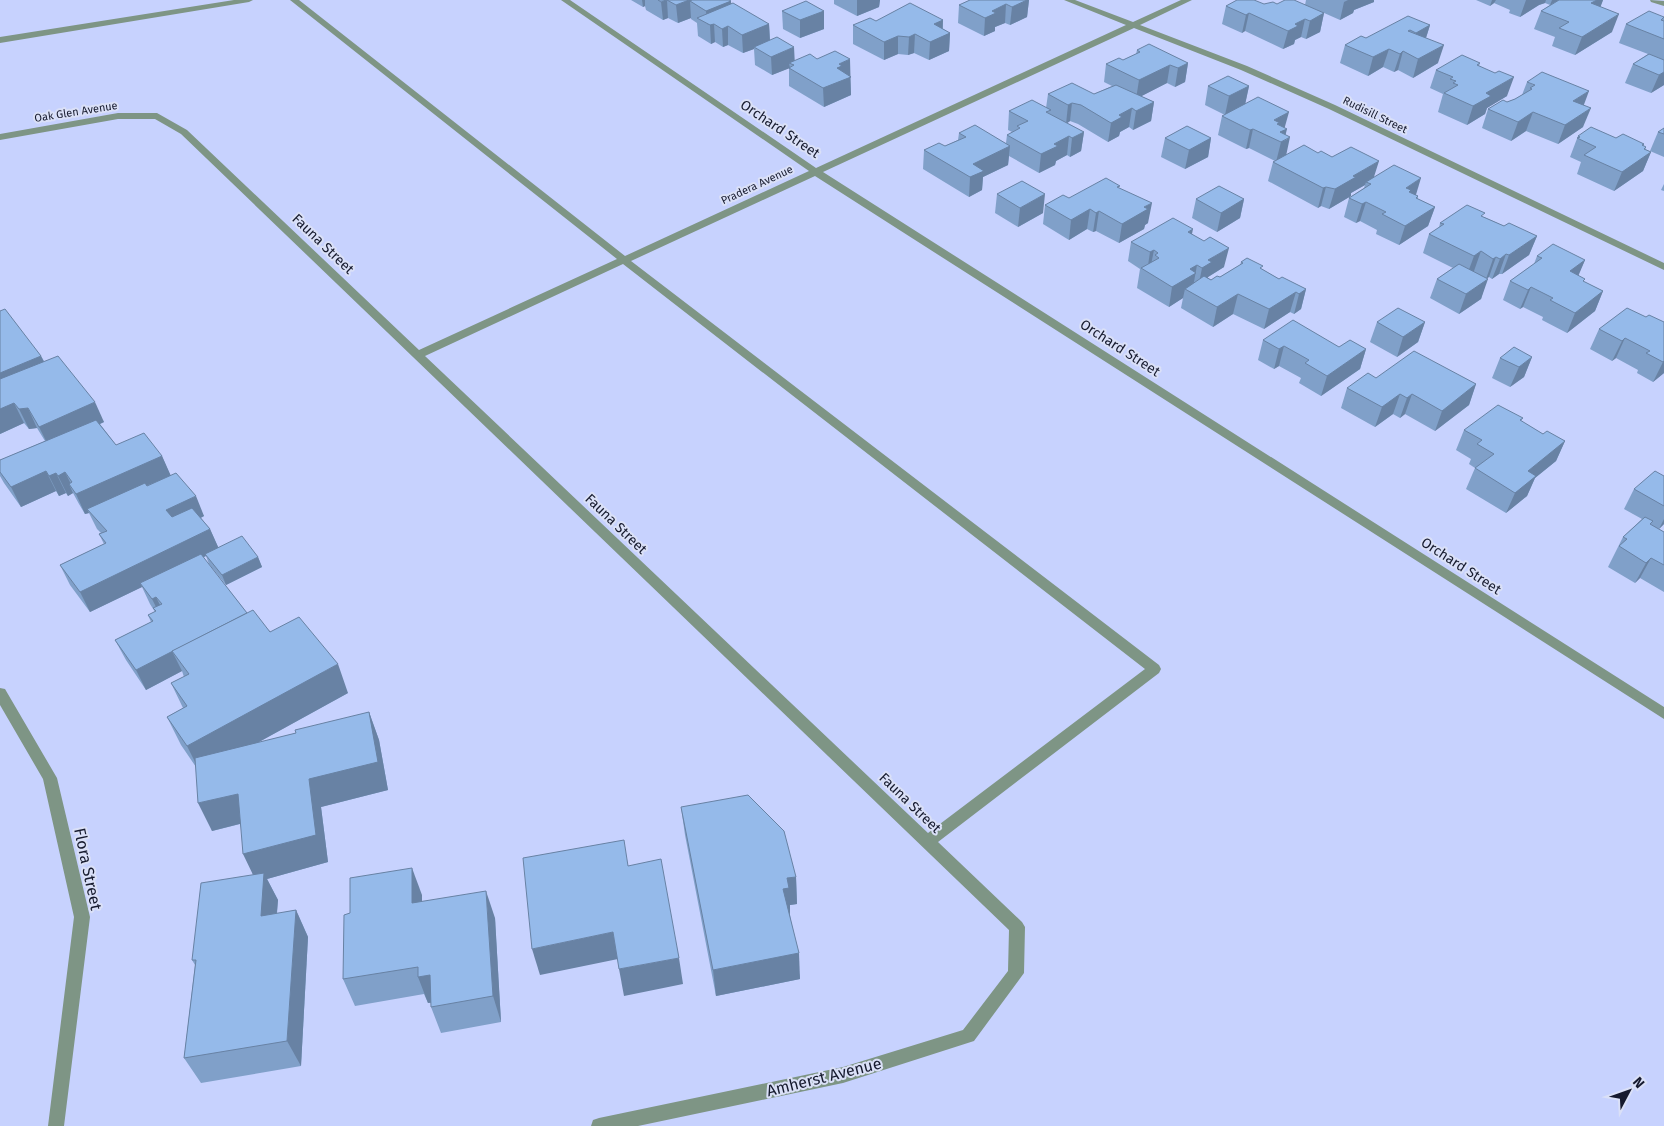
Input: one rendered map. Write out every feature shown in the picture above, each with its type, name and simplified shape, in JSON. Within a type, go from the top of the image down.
[{"type":"street","points":[[0,40],[249,0]]},
{"type":"street","points":[[294,0],[624,260],[1154,669],[928,841]]},
{"type":"street","name":"Orchard Street","points":[[565,0],[816,172],[1664,714]]},
{"type":"street","name":"Rudisill Street","points":[[1068,0],[1244,68],[1332,107],[1664,267]]},
{"type":"street","name":"Pradera Avenue","points":[[418,355],[1188,0]]},
{"type":"street","points":[[1654,0],[1664,4]]},
{"type":"street","name":"Oak Glen Avenue","points":[[0,137],[118,116],[157,116]]},
{"type":"street","name":"Fauna Street","points":[[157,116],[184,132],[1017,927],[1016,973]]},
{"type":"street","name":"Flora Street","points":[[0,693],[50,778],[82,917],[56,1126]]},
{"type":"street","name":"Amherst Avenue","points":[[599,1126],[844,1076],[968,1036],[1016,973]]},
{"type":"building","points":[[667,0],[689,0],[676,5]]},
{"type":"building","points":[[970,0],[1027,0],[1012,7],[1006,4],[992,11],[996,13],[985,18],[959,5]]},
{"type":"building","points":[[1237,0],[1254,0],[1264,4],[1273,2],[1277,4],[1285,0],[1294,0],[1324,13],[1310,21],[1305,19],[1295,24],[1298,26],[1288,31],[1249,13],[1246,15],[1226,6]]},
{"type":"building","points":[[1559,0],[1597,0],[1591,3],[1619,14],[1582,37],[1559,28],[1569,22],[1541,11]]},
{"type":"building","points":[[690,1],[731,1],[706,11]]},
{"type":"building","points":[[806,1],[824,11],[800,20],[782,11]]},
{"type":"building","points":[[733,3],[769,24],[742,35],[728,26],[722,29],[697,18]]},
{"type":"building","points":[[910,3],[943,20],[934,24],[950,33],[930,42],[915,34],[909,37],[898,36],[884,42],[853,25],[870,18],[876,21]]},
{"type":"building","points":[[1649,11],[1664,17],[1661,20],[1664,21],[1664,39],[1626,24]]},
{"type":"building","points":[[1408,16],[1430,25],[1416,33],[1408,31],[1444,45],[1418,59],[1403,51],[1400,54],[1389,49],[1373,57],[1345,45],[1361,36],[1366,38]]},
{"type":"building","points":[[777,37],[794,47],[771,57],[754,47]]},
{"type":"building","points":[[1149,44],[1188,63],[1178,68],[1170,65],[1139,80],[1106,64],[1119,58],[1123,60],[1140,52],[1137,50]]},
{"type":"building","points":[[835,51],[850,59],[839,64],[842,66],[837,68],[851,77],[823,88],[789,68],[794,65],[789,63],[810,54],[817,59]]},
{"type":"building","points":[[1649,54],[1664,60],[1664,72],[1659,75],[1633,64]]},
{"type":"building","points":[[1462,55],[1480,63],[1477,65],[1495,73],[1499,71],[1514,77],[1486,93],[1491,96],[1473,106],[1444,93],[1458,85],[1453,83],[1456,81],[1450,79],[1453,77],[1436,70]]},
{"type":"building","points":[[1542,72],[1589,91],[1573,101],[1591,108],[1565,125],[1533,112],[1518,122],[1488,109],[1503,100],[1507,102],[1515,99],[1532,89],[1530,88],[1535,85],[1527,82]]},
{"type":"building","points":[[1228,76],[1249,86],[1229,96],[1208,86]]},
{"type":"building","points":[[1072,83],[1094,94],[1116,85],[1154,102],[1136,111],[1132,108],[1119,115],[1122,117],[1111,123],[1081,105],[1072,103],[1068,105],[1048,94]]},
{"type":"building","points":[[1258,97],[1289,112],[1274,120],[1280,123],[1277,124],[1287,129],[1280,132],[1290,137],[1281,142],[1253,129],[1250,130],[1222,116]]},
{"type":"building","points":[[1032,100],[1051,110],[1046,112],[1084,132],[1072,138],[1069,136],[1054,144],[1058,146],[1041,154],[1007,135],[1020,128],[1017,126],[1028,121],[1009,111]]},
{"type":"building","points":[[975,125],[1010,146],[973,164],[984,171],[970,177],[924,150],[939,143],[945,146],[966,137],[959,133]]},
{"type":"building","points":[[1187,126],[1211,138],[1189,150],[1165,138]]},
{"type":"building","points":[[1591,127],[1616,138],[1623,134],[1644,144],[1642,145],[1646,147],[1644,149],[1651,152],[1622,172],[1584,155],[1596,147],[1577,138]]},
{"type":"building","points":[[1664,128],[1664,134],[1658,132]]},
{"type":"building","points":[[1304,145],[1318,153],[1321,151],[1332,157],[1351,147],[1379,161],[1335,189],[1323,188],[1273,162]]},
{"type":"building","points":[[1394,165],[1421,178],[1406,188],[1411,190],[1409,192],[1418,196],[1416,198],[1435,207],[1405,226],[1382,214],[1386,212],[1366,202],[1362,204],[1349,198],[1371,184],[1366,182]]},
{"type":"building","points":[[1106,178],[1120,186],[1117,187],[1152,203],[1144,207],[1148,209],[1122,224],[1099,211],[1096,213],[1090,209],[1071,220],[1045,205],[1063,195],[1069,198]]},
{"type":"building","points":[[1022,181],[1045,194],[1020,208],[997,194]]},
{"type":"building","points":[[1219,186],[1244,199],[1221,213],[1196,199]]},
{"type":"building","points":[[1467,205],[1485,213],[1481,216],[1504,226],[1509,223],[1537,236],[1509,255],[1506,254],[1500,259],[1496,257],[1493,259],[1481,251],[1474,256],[1429,234],[1444,224],[1440,223]]},
{"type":"building","points":[[1173,218],[1193,229],[1188,232],[1204,241],[1210,237],[1229,248],[1208,260],[1212,262],[1202,268],[1197,265],[1190,269],[1196,273],[1172,287],[1141,268],[1159,258],[1155,255],[1158,253],[1154,250],[1150,252],[1131,242]]},
{"type":"building","points":[[1553,244],[1585,260],[1570,271],[1585,279],[1583,281],[1603,291],[1575,313],[1550,300],[1553,298],[1531,287],[1528,290],[1510,281],[1542,258],[1537,256]]},
{"type":"building","points":[[1247,258],[1263,266],[1260,268],[1279,279],[1282,277],[1306,289],[1299,294],[1296,292],[1269,309],[1238,294],[1217,307],[1185,289],[1204,276],[1211,280],[1217,276],[1220,277],[1243,263],[1241,262]]},
{"type":"building","points":[[1459,264],[1488,279],[1466,294],[1437,279]]},
{"type":"building","points":[[1398,308],[1425,322],[1403,337],[1377,322]]},
{"type":"building","points":[[1627,308],[1646,317],[1649,315],[1664,322],[1663,362],[1646,353],[1650,351],[1625,338],[1622,341],[1599,329]]},
{"type":"building","points":[[5,309],[41,356],[0,373],[0,311]]},
{"type":"building","points":[[1293,320],[1339,347],[1350,340],[1366,349],[1327,376],[1305,363],[1309,360],[1284,346],[1279,349],[1263,340]]},
{"type":"building","points":[[1514,347],[1532,357],[1519,367],[1500,358]]},
{"type":"building","points":[[1414,351],[1476,384],[1442,411],[1412,394],[1407,398],[1400,394],[1382,407],[1347,388],[1368,373],[1376,378]]},
{"type":"building","points":[[58,356],[95,402],[39,427],[28,408],[19,409],[14,403],[0,409],[0,379]]},
{"type":"building","points":[[1498,405],[1523,418],[1520,420],[1543,434],[1547,431],[1565,441],[1528,471],[1536,476],[1515,493],[1475,468],[1494,454],[1477,444],[1482,440],[1464,430]]},
{"type":"building","points":[[96,420],[116,445],[144,433],[162,456],[76,494],[69,484],[72,482],[65,472],[58,476],[56,473],[49,476],[46,471],[11,487],[0,472],[0,460]]},
{"type":"building","points":[[1655,471],[1664,476],[1664,506],[1634,489]]},
{"type":"building","points":[[176,473],[196,496],[166,510],[172,517],[192,508],[210,529],[80,592],[60,565],[106,543],[99,534],[107,531],[87,509],[145,483],[147,486]]},
{"type":"building","points":[[1645,517],[1653,521],[1650,524],[1664,532],[1664,565],[1651,558],[1646,563],[1619,546],[1627,539],[1623,537]]},
{"type":"building","points":[[242,536],[258,557],[222,575],[205,554]]},
{"type":"building","points":[[201,554],[247,613],[136,670],[115,640],[153,621],[148,615],[156,611],[153,608],[162,604],[156,597],[152,599],[140,583]]},
{"type":"building","points":[[253,610],[270,632],[299,617],[338,664],[187,746],[167,717],[187,706],[171,683],[189,674],[172,651]]},
{"type":"building","points":[[369,712],[378,762],[309,779],[316,835],[243,854],[238,794],[198,803],[195,758],[296,733],[295,730]]},
{"type":"building","points":[[748,795],[784,831],[796,877],[787,878],[789,888],[783,889],[799,953],[713,970],[681,807]]},
{"type":"building","points":[[624,840],[628,866],[661,859],[679,958],[619,969],[613,932],[532,949],[523,858]]},
{"type":"building","points":[[412,868],[412,903],[486,891],[493,996],[431,1007],[430,975],[418,977],[418,967],[343,979],[344,915],[350,913],[350,878]]},
{"type":"building","points":[[264,873],[261,916],[296,910],[287,1041],[184,1058],[196,960],[192,960],[201,883]]}]
